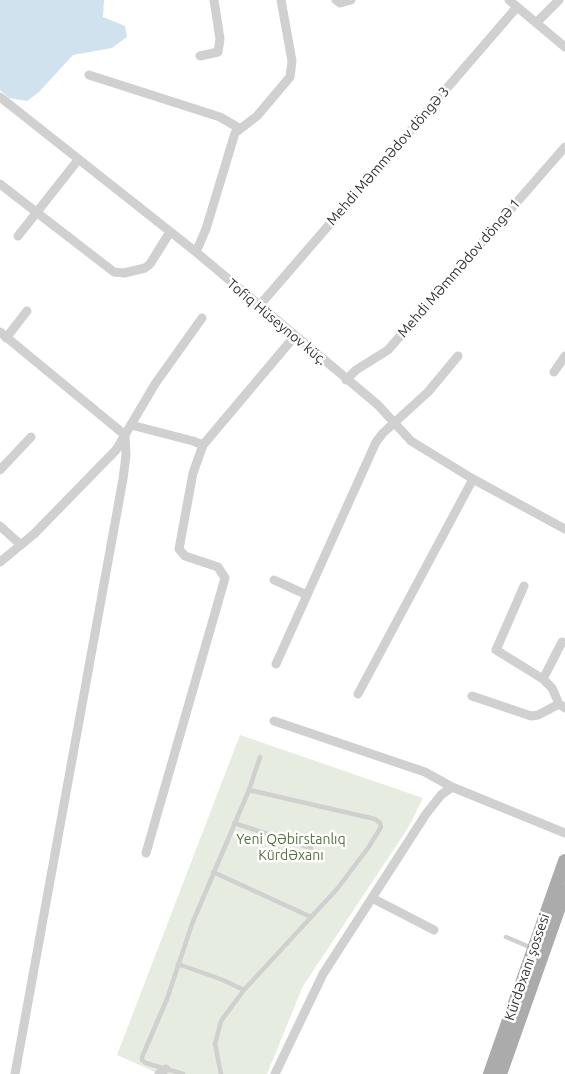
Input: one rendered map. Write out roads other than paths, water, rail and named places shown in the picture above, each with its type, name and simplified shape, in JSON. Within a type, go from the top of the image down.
[{"type":"main road","name":"Kürdəxanı şossesi","points":[[490,1074],[565,861]]},
{"type":"main road","name":"Kürdəxanı şossesi","points":[[500,1074],[565,890]]},
{"type":"street","points":[[200,56],[218,52],[220,39],[214,0]]},
{"type":"street","points":[[196,252],[206,229],[231,142],[239,128],[256,116],[290,77],[292,61],[281,0]]},
{"type":"street","points":[[336,0],[340,3],[351,0]]},
{"type":"street","points":[[509,0],[565,48]]},
{"type":"street","points":[[536,23],[558,0]]},
{"type":"street","name":"Mehdi Məmmədov döngə 3","points":[[258,306],[517,7]]},
{"type":"street","points":[[89,75],[220,117],[239,128]]},
{"type":"street","name":"Tofiq Hüseynov küç.","points":[[0,97],[196,252],[294,337],[378,405],[411,441],[474,479],[565,529]]},
{"type":"street","name":"Mehdi Məmmədov döngə 1","points":[[346,380],[356,370],[388,350],[565,147]]},
{"type":"street","points":[[18,236],[78,160]]},
{"type":"street","points":[[0,184],[114,272],[119,273],[145,268],[150,264],[170,232]]},
{"type":"street","points":[[27,311],[3,335],[125,436]]},
{"type":"street","points":[[0,562],[20,545],[116,450],[155,384],[202,318]]},
{"type":"street","points":[[146,853],[225,578],[218,567],[185,556],[179,549],[193,473],[203,445],[294,337]]},
{"type":"street","points":[[276,664],[376,442],[428,392],[458,356]]},
{"type":"street","points":[[554,372],[565,356]]},
{"type":"street","points":[[131,425],[203,445]]},
{"type":"street","points":[[15,1074],[123,478],[125,436]]},
{"type":"street","points":[[0,470],[31,437]]},
{"type":"street","points":[[358,694],[474,479]]},
{"type":"street","points":[[0,526],[20,545]]},
{"type":"street","points":[[274,580],[307,595]]},
{"type":"street","points":[[472,696],[531,716],[562,706],[552,688],[543,679],[496,650],[524,586]]},
{"type":"street","points":[[543,679],[562,642]]},
{"type":"street","points":[[274,721],[425,772],[452,786],[565,833]]},
{"type":"street","points":[[275,1074],[323,974],[426,814],[452,786]]},
{"type":"street","points":[[372,898],[434,930]]},
{"type":"lane","points":[[183,1074],[162,1071],[146,1063],[142,1060],[142,1057],[167,999],[178,964],[214,872],[250,790],[260,757]]},
{"type":"lane","points":[[221,1074],[215,1044],[216,1032],[221,1021],[244,990],[337,889],[368,848],[380,827],[380,823],[375,819],[250,790]]},
{"type":"lane","points":[[234,823],[311,848]]},
{"type":"lane","points":[[214,872],[311,917]]},
{"type":"lane","points":[[506,937],[534,948]]},
{"type":"lane","points":[[178,964],[244,990]]},
{"type":"water","points":[[0,0],[104,0],[103,17],[125,26],[127,37],[112,48],[73,55],[39,92],[27,101],[9,98],[0,90]]},
{"type":"park label","name":"Yeni Qəbirstanlıq Kürdəxanı","points":[[291,848]]}]
